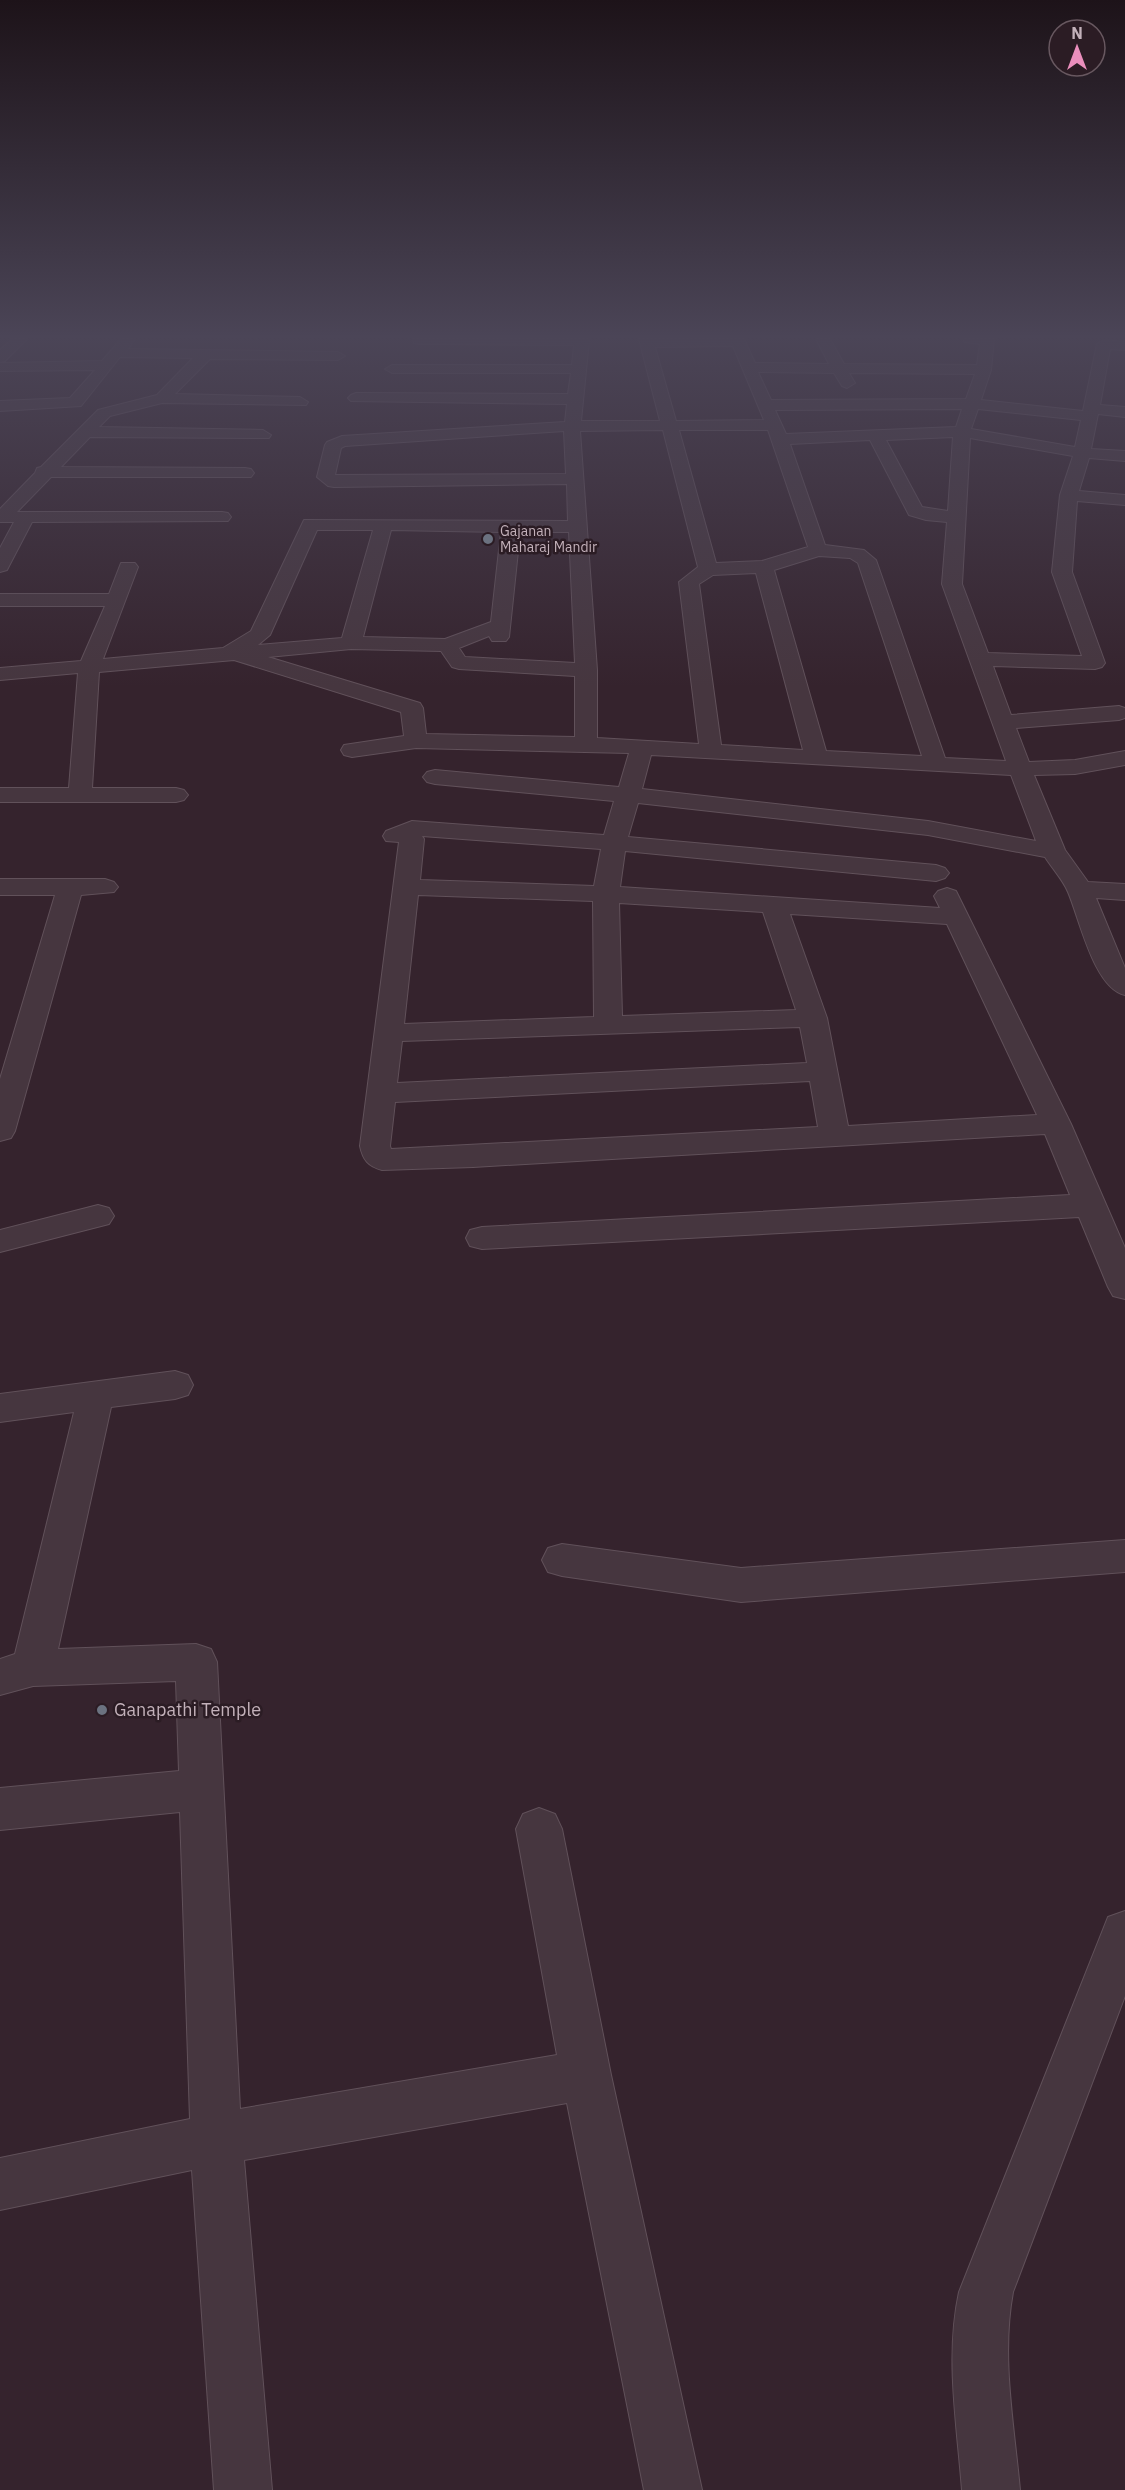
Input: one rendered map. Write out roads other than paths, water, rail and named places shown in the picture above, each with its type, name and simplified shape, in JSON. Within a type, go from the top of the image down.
[{"type":"street","points":[[1,517],[60,455]]},
{"type":"street","points":[[331,455],[326,477],[334,482],[575,479]]},
{"type":"street","points":[[574,455],[586,670],[586,744]]},
{"type":"street","points":[[676,455],[708,569]]},
{"type":"street","points":[[785,455],[818,550]]},
{"type":"street","points":[[886,455],[915,511],[926,515],[957,517]]},
{"type":"street","points":[[961,455],[952,584],[1053,851],[1080,889],[1114,975],[1125,987]]},
{"type":"street","points":[[979,659],[1095,663],[1062,572],[1069,495],[1081,455]]},
{"type":"street","points":[[43,472],[245,473]]},
{"type":"street","points":[[1069,495],[1125,500]]},
{"type":"street","points":[[1,517],[222,517]]},
{"type":"street","points":[[0,566],[26,517]]},
{"type":"street","points":[[910,524],[957,517]]},
{"type":"street","points":[[214,654],[260,635],[310,524],[383,527],[579,527]]},
{"type":"street","points":[[351,643],[383,527]]},
{"type":"street","points":[[0,674],[351,643],[447,645],[500,631],[511,527]]},
{"type":"street","points":[[711,752],[689,582],[708,569],[729,568],[818,550],[855,554],[864,556],[867,560],[936,764]]},
{"type":"street","points":[[756,562],[817,758]]},
{"type":"street","points":[[80,796],[89,666],[117,600],[128,567]]},
{"type":"street","points":[[0,600],[117,600]]},
{"type":"street","points":[[447,645],[459,663],[586,670]]},
{"type":"street","points":[[214,654],[412,708],[416,741]]},
{"type":"street","points":[[1004,722],[1119,712]]},
{"type":"street","points":[[352,750],[416,741],[586,744],[936,764],[1025,779],[1113,783]]},
{"type":"street","points":[[608,1025],[606,894],[614,843],[642,748]]},
{"type":"street","points":[[1025,779],[1125,758]]},
{"type":"street","points":[[435,777],[627,795],[928,828],[1053,851]]},
{"type":"street","points":[[0,795],[176,795]]},
{"type":"street","points":[[936,873],[614,843],[412,828],[403,838],[406,887],[375,1146],[377,1155],[382,1160],[451,1159],[1056,1124]]},
{"type":"street","points":[[928,828],[936,873],[1056,1124],[1125,1285]]},
{"type":"street","points":[[0,887],[105,887]]},
{"type":"street","points":[[0,1131],[70,887]]},
{"type":"street","points":[[406,887],[606,894],[956,917]]},
{"type":"street","points":[[1080,889],[1125,892]]},
{"type":"street","points":[[774,905],[813,1018],[835,1136]]},
{"type":"street","points":[[388,1034],[813,1018]]},
{"type":"street","points":[[381,1093],[823,1071]]},
{"type":"street","points":[[482,1238],[1090,1204]]},
{"type":"street","points":[[0,1241],[98,1216]]},
{"type":"street","points":[[0,1408],[175,1385]]},
{"type":"street","points":[[96,1395],[16,1672],[196,1662],[216,2139],[243,2490]]},
{"type":"street","points":[[562,1560],[741,1585],[1125,1556]]},
{"type":"street","points":[[0,1809],[202,1789]]},
{"type":"street","points":[[539,1829],[586,2075],[673,2490]]},
{"type":"street","points":[[991,2490],[980,2360],[980,2323],[986,2292],[1125,1934]]},
{"type":"street","points":[[0,2184],[216,2139],[586,2075]]},
{"type":"place","name":"Gajanan Maharaj Mandir","points":[[488,539]]},
{"type":"place","name":"Ganapathi Temple","points":[[102,1710]]}]
